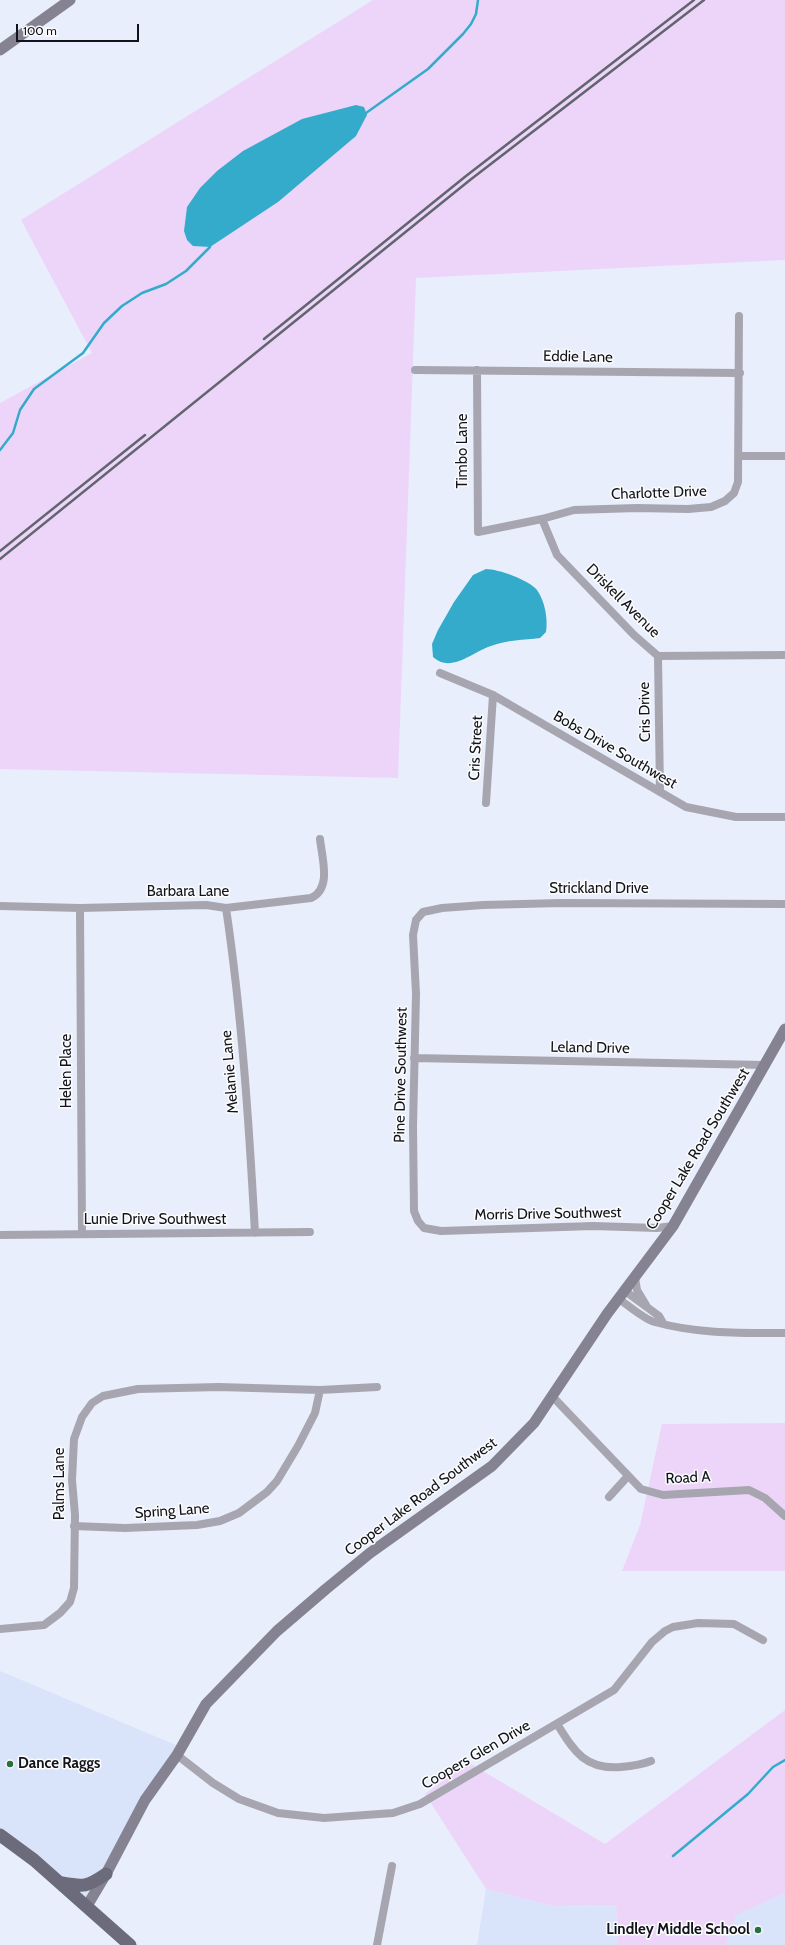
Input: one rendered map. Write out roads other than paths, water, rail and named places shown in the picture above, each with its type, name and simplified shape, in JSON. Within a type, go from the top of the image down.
[{"type":"main road","points":[[0,1835],[61,1883],[130,1945]]},
{"type":"main road","points":[[61,1883],[81,1887],[93,1883],[106,1874]]},
{"type":"street","points":[[0,50],[70,0]]},
{"type":"street","name":"Charlotte Drive","points":[[478,532],[542,519],[574,510],[637,508],[688,509],[711,507],[725,501],[734,493],[738,482],[740,373],[739,316]]},
{"type":"street","name":"Eddie Lane","points":[[415,370],[740,373]]},
{"type":"street","name":"Timbo Lane","points":[[477,370],[478,532]]},
{"type":"street","points":[[739,456],[785,456]]},
{"type":"street","name":"Driskell Avenue","points":[[542,519],[557,555],[634,635],[658,656],[785,655]]},
{"type":"street","name":"Cris Drive","points":[[658,656],[660,792]]},
{"type":"street","name":"Bobs Drive Southwest","points":[[440,673],[493,695],[686,807],[736,817],[785,817]]},
{"type":"street","name":"Cris Street","points":[[486,804],[493,695]]},
{"type":"street","name":"Barbara Lane","points":[[0,906],[80,908],[206,905],[226,908],[258,903],[298,901],[318,895],[323,887],[324,878],[320,839]]},
{"type":"street","name":"Strickland Drive","points":[[416,920],[423,912],[483,905],[662,903],[785,904]]},
{"type":"street","name":"Helen Place","points":[[80,908],[82,1234]]},
{"type":"street","name":"Melanie Lane","points":[[226,908],[236,978],[245,1068],[254,1233]]},
{"type":"street","name":"Pine Drive Southwest","points":[[416,920],[413,935],[416,994],[413,1127],[414,1211],[418,1221],[424,1228]]},
{"type":"street","name":"Cooper Lake Road Southwest","points":[[87,1906],[106,1874],[145,1800],[177,1755],[206,1704],[277,1631],[370,1553],[492,1466],[534,1423],[622,1295],[673,1226],[785,1029]]},
{"type":"street","name":"Leland Drive","points":[[414,1058],[765,1065]]},
{"type":"street","name":"Morris Drive Southwest","points":[[424,1228],[441,1230],[593,1226],[657,1228],[673,1226]]},
{"type":"street","name":"Lunie Drive Southwest","points":[[0,1235],[310,1232]]},
{"type":"street","points":[[635,1278],[637,1290],[649,1309]]},
{"type":"street","points":[[622,1295],[649,1309],[658,1316],[663,1323]]},
{"type":"street","points":[[622,1295],[654,1322],[663,1323],[678,1328],[704,1332],[785,1333]]},
{"type":"street","name":"Palms Lane","points":[[0,1629],[44,1625],[60,1613],[70,1602],[74,1588],[72,1480],[74,1439],[82,1417],[92,1403],[104,1396],[138,1389],[219,1387],[320,1390],[377,1387]]},
{"type":"street","name":"Spring Lane","points":[[74,1526],[125,1528],[197,1525],[220,1521],[239,1513],[267,1492],[277,1481],[298,1446],[315,1413],[320,1390]]},
{"type":"street","name":"Road A","points":[[552,1396],[641,1489],[663,1495],[749,1490],[765,1498],[785,1516]]},
{"type":"street","points":[[609,1497],[628,1476]]},
{"type":"street","name":"Coopers Glen Drive","points":[[177,1755],[213,1783],[239,1799],[278,1813],[324,1818],[393,1813],[420,1804],[614,1690],[652,1642],[665,1631],[673,1627],[698,1623],[734,1624],[763,1640]]},
{"type":"street","points":[[557,1724],[576,1752],[582,1758],[595,1765],[609,1768],[640,1765],[651,1761]]},
{"type":"street","points":[[377,1945],[392,1866]]},
{"type":"water","points":[[356,105],[364,107],[367,115],[356,136],[278,202],[210,247],[193,246],[187,240],[184,231],[187,207],[200,188],[217,171],[243,151],[302,119]]},
{"type":"water","points":[[486,569],[491,569],[513,576],[527,582],[537,590],[542,599],[545,610],[547,622],[546,632],[540,638],[509,641],[491,646],[462,660],[447,663],[440,662],[433,657],[432,644],[438,630],[454,602],[473,575]]},
{"type":"waterway","points":[[366,113],[428,69],[463,34],[471,24],[476,14],[478,0]]},
{"type":"waterway","points":[[0,450],[13,433],[20,410],[34,389],[83,353],[104,323],[122,306],[142,293],[166,284],[186,271],[210,247]]},
{"type":"waterway","points":[[673,1856],[748,1794],[773,1767],[785,1760]]},
{"type":"railway","points":[[264,339],[466,176],[694,0]]},
{"type":"railway","points":[[0,559],[470,180],[704,0]]},
{"type":"railway","points":[[0,551],[145,435]]},
{"type":"place","name":"Dance Raggs","points":[[10,1764]]},
{"type":"place","name":"Lindley Middle School","points":[[758,1930]]}]
